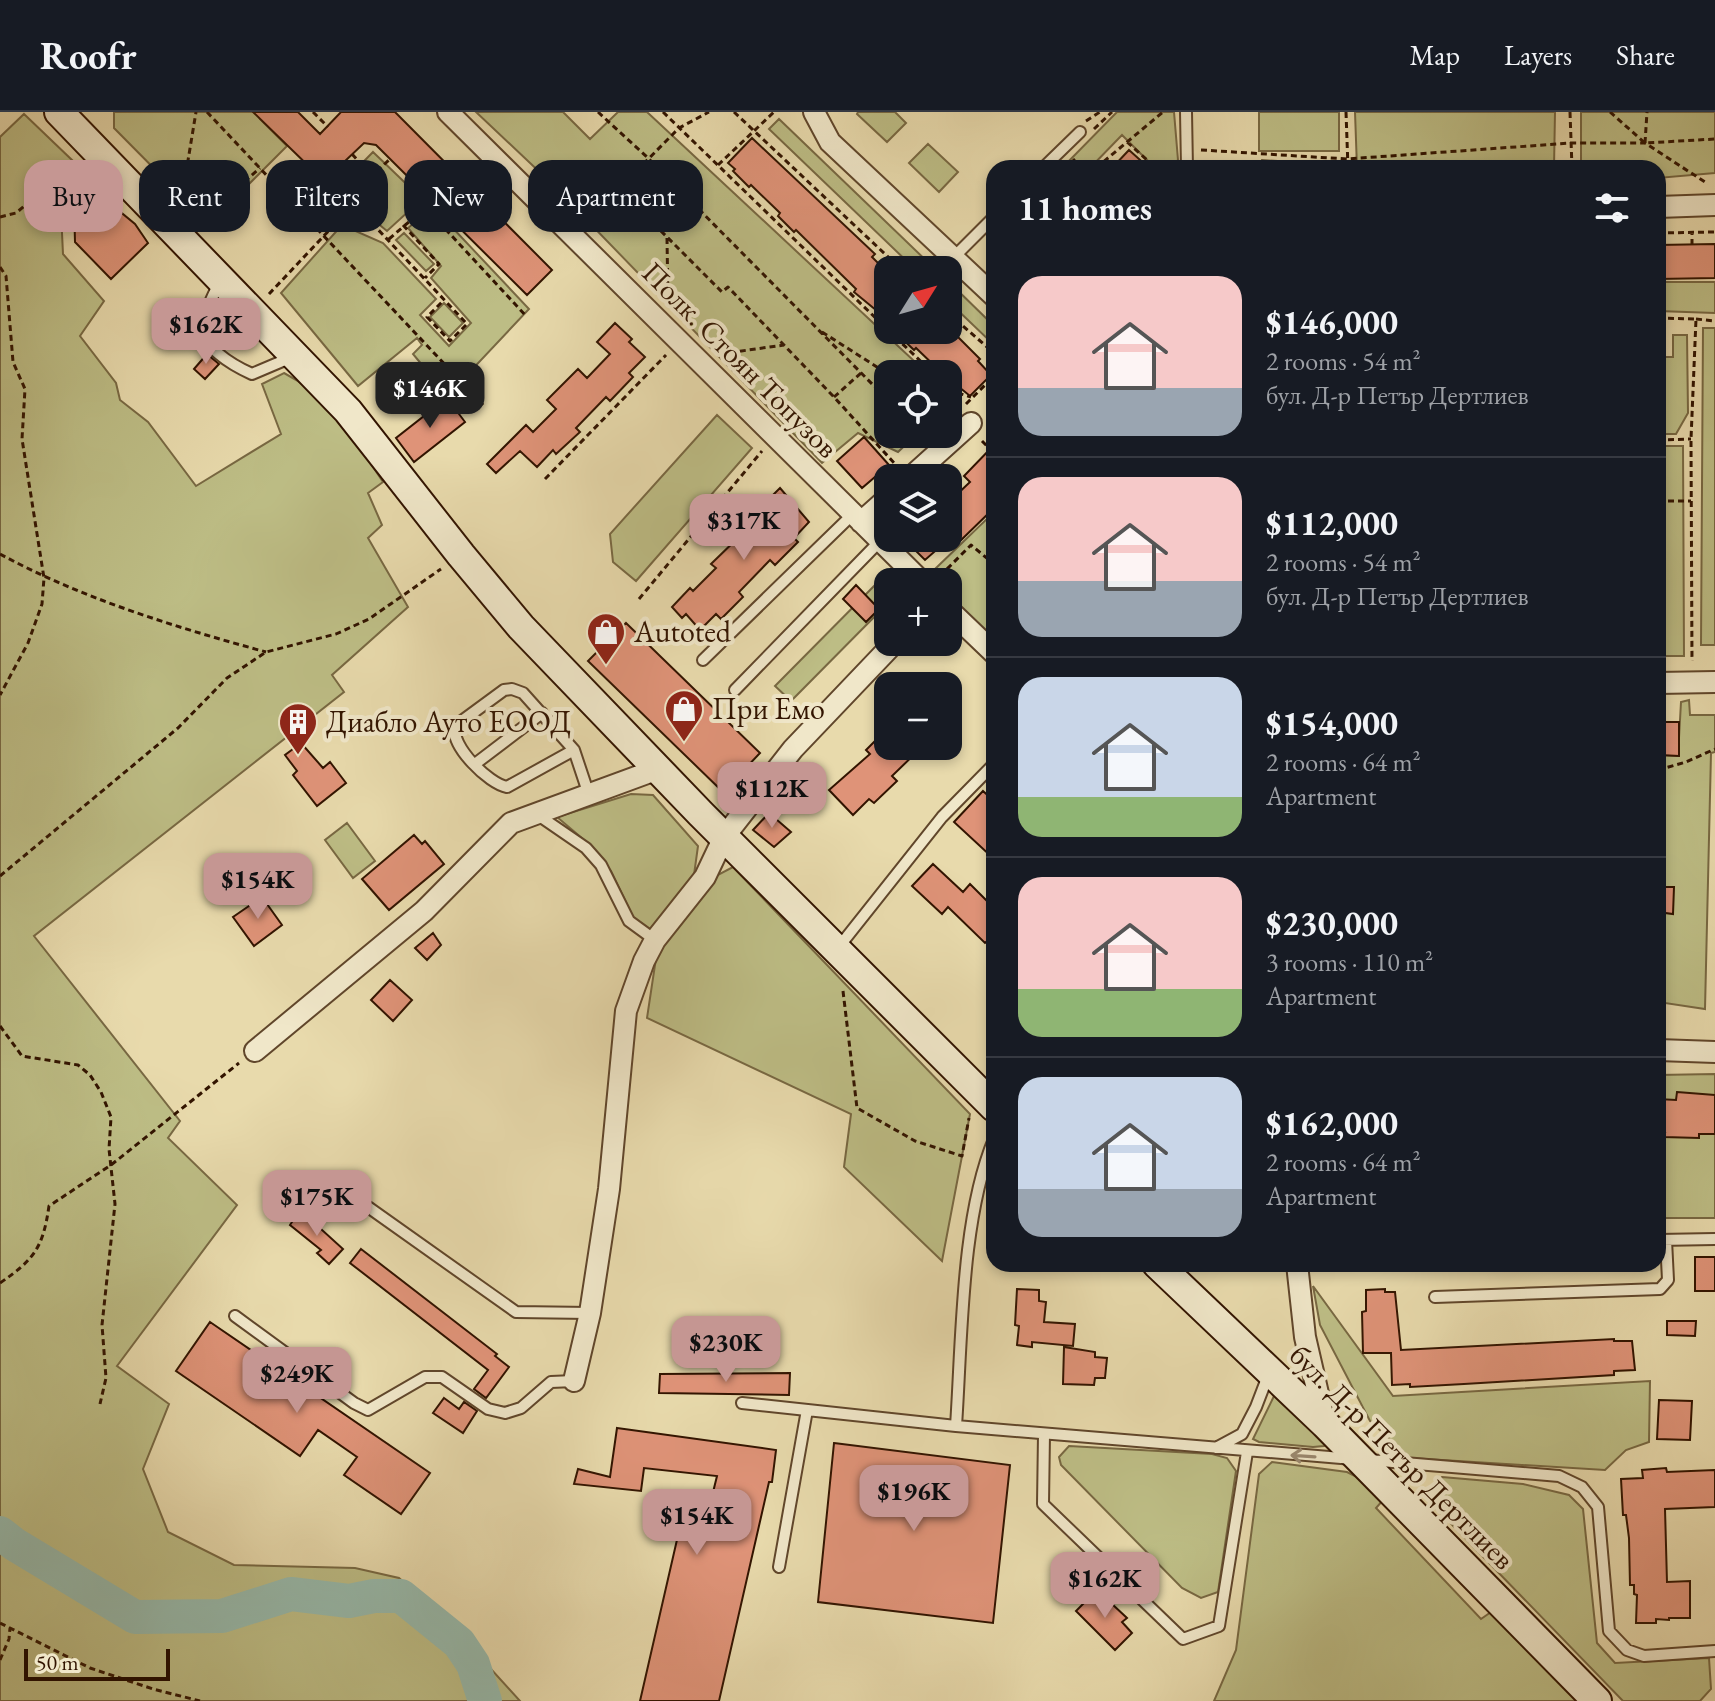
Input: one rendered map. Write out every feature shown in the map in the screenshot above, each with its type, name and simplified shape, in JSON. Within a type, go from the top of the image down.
[{"type":"main road","points":[[65,114],[348,411],[521,627],[837,949],[982,1111]]},
{"type":"main road","name":"бул. Д-р Петър Дертлиев","points":[[1165,1272],[1325,1424],[1597,1701]]},
{"type":"street","name":"Полк. Стоян Топузов","points":[[448,112],[874,535]]},
{"type":"street","points":[[814,112],[830,142],[951,256]]},
{"type":"street","points":[[1666,207],[1715,205]]},
{"type":"street","points":[[962,266],[986,289]]},
{"type":"street","points":[[916,464],[968,415]]},
{"type":"street","points":[[857,518],[874,507]]},
{"type":"street","name":"Полк. Стоян Топузов","points":[[891,552],[908,568]]},
{"type":"street","points":[[962,622],[986,645]]},
{"type":"street","points":[[574,1381],[590,1313],[609,1189],[626,1011],[655,940],[705,877],[724,837],[793,749],[882,656]]},
{"type":"street","points":[[1666,683],[1715,682]]},
{"type":"street","points":[[255,1051],[424,911],[511,823],[658,769]]},
{"type":"street","points":[[1666,1050],[1715,1052]]},
{"type":"street","points":[[1298,1272],[1305,1337],[1325,1424]]},
{"type":"lane","points":[[1186,112],[1187,160]]},
{"type":"lane","points":[[1050,160],[1080,128]]},
{"type":"lane","points":[[955,256],[986,225]]},
{"type":"lane","points":[[220,279],[202,325],[206,339],[231,365],[252,374],[295,356]]},
{"type":"lane","points":[[703,660],[857,518]]},
{"type":"lane","points":[[735,690],[874,547]]},
{"type":"lane","points":[[574,750],[507,787],[490,781],[457,744],[453,734],[455,726],[504,690],[523,693],[574,750],[589,795]]},
{"type":"lane","points":[[475,764],[542,713]]},
{"type":"lane","points":[[837,949],[942,817],[986,772]]},
{"type":"lane","points":[[538,815],[586,848],[601,865],[629,921],[655,940]]},
{"type":"lane","points":[[956,1426],[970,1240],[986,1162]]},
{"type":"lane","points":[[368,1207],[516,1312],[590,1313]]},
{"type":"lane","points":[[1666,1240],[1715,1239]]},
{"type":"lane","points":[[1435,1297],[1660,1289],[1668,1280],[1666,1267]]},
{"type":"lane","points":[[235,1316],[368,1410],[425,1377],[442,1377],[488,1409],[505,1413],[521,1408],[551,1382],[574,1381]]},
{"type":"lane","points":[[1215,1449],[1242,1434],[1269,1372]]},
{"type":"lane","points":[[742,1403],[1044,1434],[1559,1476],[1582,1487],[1598,1507],[1609,1631],[1627,1650],[1644,1656],[1715,1651]]},
{"type":"lane","points":[[779,1567],[807,1410]]},
{"type":"lane","points":[[1044,1434],[1043,1504],[1183,1639],[1219,1626],[1247,1452]]},
{"type":"path","points":[[188,160],[196,112]]},
{"type":"path","points":[[207,112],[483,405]]},
{"type":"path","points":[[313,112],[328,127]]},
{"type":"path","points":[[598,112],[650,160]]},
{"type":"path","points":[[663,112],[874,316]]},
{"type":"path","points":[[644,160],[679,128],[709,112]]},
{"type":"path","points":[[734,112],[887,256]]},
{"type":"path","points":[[718,165],[774,112]]},
{"type":"path","points":[[1080,128],[1100,112]]},
{"type":"path","points":[[1103,121],[1112,112]]},
{"type":"path","points":[[1106,160],[1163,112]]},
{"type":"path","points":[[1346,112],[1347,159]]},
{"type":"path","points":[[1570,112],[1572,160]]},
{"type":"path","points":[[1610,112],[1645,143],[1715,189]]},
{"type":"path","points":[[1645,143],[1647,112]]},
{"type":"path","points":[[1187,149],[1347,159],[1571,143],[1715,139]]},
{"type":"path","points":[[1127,142],[1147,160]]},
{"type":"path","points":[[352,154],[357,160]]},
{"type":"path","points":[[1068,155],[1073,160]]},
{"type":"path","points":[[250,177],[260,168]]},
{"type":"path","points":[[0,217],[16,213],[24,206]]},
{"type":"path","points":[[703,216],[874,386]]},
{"type":"path","points":[[388,239],[403,225],[439,264],[425,278]]},
{"type":"path","points":[[263,300],[329,232]]},
{"type":"path","points":[[381,232],[467,324],[450,341],[427,317],[444,300]]},
{"type":"path","points":[[448,232],[527,317]]},
{"type":"path","points":[[661,232],[722,292],[728,287],[896,464]]},
{"type":"path","points":[[1666,233],[1715,232]]},
{"type":"path","points":[[1692,233],[1692,245]]},
{"type":"path","points":[[667,238],[668,311]]},
{"type":"path","points":[[0,267],[6,276],[13,362],[25,389],[22,439],[44,578],[42,604],[28,643],[0,695]]},
{"type":"path","points":[[1666,318],[1715,321]]},
{"type":"path","points":[[1692,682],[1691,439],[1696,319]]},
{"type":"path","points":[[962,326],[986,348]]},
{"type":"path","points":[[816,328],[874,365]]},
{"type":"path","points":[[903,344],[919,360]]},
{"type":"path","points":[[710,355],[784,345]]},
{"type":"path","points":[[545,479],[666,355]]},
{"type":"path","points":[[834,397],[861,373]]},
{"type":"path","points":[[968,415],[973,397],[986,384]]},
{"type":"path","points":[[962,394],[973,397]]},
{"type":"path","points":[[639,599],[774,436]]},
{"type":"path","points":[[1666,440],[1691,439]]},
{"type":"path","points":[[1666,501],[1691,501]]},
{"type":"path","points":[[949,568],[971,545],[986,557]]},
{"type":"path","points":[[0,554],[44,578],[151,618],[266,652]]},
{"type":"path","points":[[0,876],[178,728],[227,678],[266,652],[336,634],[369,619],[461,555]]},
{"type":"path","points":[[1666,768],[1715,749]]},
{"type":"path","points":[[841,980],[857,1108],[915,1141],[962,1156],[982,1111]]},
{"type":"path","points":[[0,1026],[22,1056],[78,1065],[90,1075],[101,1092],[111,1117],[115,1204],[102,1325],[106,1378],[100,1404]]},
{"type":"path","points":[[0,1283],[17,1271],[42,1244],[49,1206],[111,1165],[255,1051]]},
{"type":"path","points":[[0,1623],[90,1668],[200,1701]]},
{"type":"path","points":[[0,1660],[10,1628]]},
{"type":"green space","points":[[114,112],[258,112],[260,119],[287,146],[273,160],[266,160],[266,167],[250,183],[250,160],[146,160],[114,128]]},
{"type":"green space","points":[[476,112],[563,112],[590,139],[618,112],[647,112],[698,160],[528,160]]},
{"type":"green space","points":[[858,112],[895,112],[906,123],[887,142]]},
{"type":"green space","points":[[1117,112],[1174,112],[1178,160],[1147,160],[1122,135],[1098,160],[1070,160]]},
{"type":"green space","points":[[1259,112],[1339,112],[1339,151],[1259,151]]},
{"type":"green space","points":[[1355,112],[1555,112],[1554,160],[1357,160]]},
{"type":"green space","points":[[1581,112],[1715,112],[1715,173],[1666,177],[1666,160],[1581,160]]},
{"type":"green space","points":[[24,114],[72,160],[24,160],[24,232],[62,232],[63,254],[104,301],[80,336],[116,383],[120,400],[148,422],[196,486],[281,434],[262,384],[284,373],[301,383],[341,421],[383,482],[368,493],[382,525],[368,538],[408,607],[332,675],[344,692],[34,936],[180,1121],[168,1138],[237,1205],[117,1366],[169,1404],[143,1469],[168,1532],[234,1565],[355,1568],[399,1578],[452,1626],[520,1701],[0,1701],[0,137]]},
{"type":"green space","points":[[779,119],[921,256],[901,256],[769,129]]},
{"type":"green space","points":[[928,144],[958,172],[939,192],[909,163]]},
{"type":"green space","points":[[373,152],[381,160],[365,160]]},
{"type":"green space","points":[[703,164],[874,324],[874,344],[896,344],[913,360],[874,360],[874,441],[858,433],[822,463],[598,232],[703,232]]},
{"type":"green space","points":[[388,166],[404,182],[404,215],[388,230]]},
{"type":"green space","points":[[336,232],[358,232],[383,243],[436,299],[420,315],[449,346],[471,323],[431,278],[441,266],[411,232],[457,232],[529,309],[450,393],[437,383],[413,354],[422,345],[417,338],[358,386],[281,293]]},
{"type":"green space","points":[[404,233],[434,264],[426,271],[396,240]]},
{"type":"green space","points":[[1666,282],[1715,282],[1715,313],[1666,311]]},
{"type":"green space","points":[[962,295],[986,318],[986,337],[962,314]]},
{"type":"green space","points":[[444,303],[463,323],[449,337],[430,317]]},
{"type":"green space","points":[[1703,328],[1715,328],[1715,645],[1701,645]]},
{"type":"green space","points":[[1673,335],[1687,335],[1688,413],[1676,434],[1666,434],[1666,357],[1673,357]]},
{"type":"green space","points":[[717,415],[752,448],[636,581],[613,562],[610,534]]},
{"type":"green space","points":[[1666,446],[1683,446],[1684,656],[1666,656]]},
{"type":"green space","points":[[986,520],[986,632],[962,608],[962,568],[936,568],[953,552],[962,552],[962,543]]},
{"type":"green space","points":[[874,586],[874,617],[791,701],[775,686]]},
{"type":"green space","points":[[1689,700],[1690,715],[1715,715],[1715,752],[1711,753],[1705,1009],[1666,1003],[1666,755],[1678,756],[1681,702]]},
{"type":"green space","points":[[631,794],[653,795],[698,846],[694,875],[652,931],[633,917],[611,871],[590,845],[557,817]]},
{"type":"green space","points":[[347,823],[375,861],[353,878],[325,840]]},
{"type":"green space","points":[[733,867],[970,1114],[942,1261],[844,1167],[851,1114],[647,1018],[658,945],[710,879]]},
{"type":"green space","points":[[1715,1074],[1715,1218],[1666,1218],[1666,1075]]},
{"type":"green space","points":[[1313,1286],[1393,1396],[1650,1381],[1649,1442],[1626,1450],[1605,1470],[1410,1458],[1370,1421],[1320,1325]]},
{"type":"green space","points":[[1276,1392],[1328,1441],[1324,1446],[1253,1439]]},
{"type":"green space","points":[[1069,1446],[1212,1454],[1227,1458],[1236,1471],[1218,1592],[1201,1598],[1182,1588],[1061,1465],[1059,1457]]},
{"type":"green space","points":[[1272,1462],[1347,1472],[1365,1481],[1384,1499],[1376,1508],[1481,1619],[1491,1612],[1578,1701],[1214,1701],[1236,1650],[1259,1474]]},
{"type":"green space","points":[[1442,1477],[1523,1484],[1569,1495],[1583,1509],[1597,1643],[1615,1663],[1709,1658],[1711,1689],[1700,1701],[1623,1701],[1429,1501],[1430,1487]]},
{"type":"building","points":[[253,112],[298,112],[320,134],[341,112],[395,112],[443,160],[404,160],[404,173],[376,145],[364,143],[346,160],[302,160]]},
{"type":"building","points":[[752,138],[875,254],[872,257],[874,308],[854,292],[856,289],[796,230],[794,232],[778,216],[780,213],[751,185],[749,187],[728,163]]},
{"type":"building","points":[[1129,150],[1140,160],[1120,160]]},
{"type":"building","points":[[123,214],[135,224],[148,243],[111,279],[75,242],[75,232],[123,232]]},
{"type":"building","points":[[512,230],[552,270],[527,295],[464,232]]},
{"type":"building","points":[[1715,244],[1715,278],[1666,279],[1666,245]]},
{"type":"building","points":[[615,323],[645,357],[629,373],[633,377],[610,401],[606,397],[576,428],[580,432],[556,454],[553,450],[537,467],[520,451],[496,473],[487,464],[526,425],[533,432],[556,409],[547,400],[578,369],[587,378],[610,354],[597,342]]},
{"type":"building","points":[[962,341],[980,359],[978,361],[986,370],[986,380],[970,396],[962,389],[962,360],[928,360],[916,348],[914,350],[908,344],[962,344]]},
{"type":"building","points":[[207,354],[219,364],[205,379],[194,369]]},
{"type":"building","points":[[447,398],[465,422],[414,462],[396,438]]},
{"type":"building","points":[[864,437],[888,464],[874,464],[874,478],[862,488],[837,461]]},
{"type":"building","points":[[986,453],[986,516],[962,539],[962,490],[970,482],[964,476]]},
{"type":"building","points":[[780,488],[809,522],[794,538],[798,542],[775,565],[770,560],[739,592],[743,597],[721,619],[716,614],[700,630],[686,614],[682,618],[672,607],[716,568],[711,564],[743,533],[747,537],[771,515],[762,506]]},
{"type":"building","points":[[917,552],[934,552],[925,560]]},
{"type":"building","points":[[856,585],[874,604],[874,614],[866,622],[843,599]]},
{"type":"building","points":[[626,623],[760,753],[723,792],[588,661]]},
{"type":"building","points":[[1666,722],[1679,722],[1679,756],[1666,755]]},
{"type":"building","points":[[874,742],[874,760],[909,760],[892,776],[897,781],[874,803],[869,799],[853,815],[829,790],[870,754],[866,750]]},
{"type":"building","points":[[301,743],[323,768],[330,762],[346,783],[317,806],[293,775],[297,771],[285,755]]},
{"type":"building","points":[[983,791],[986,794],[986,852],[954,822]]},
{"type":"building","points":[[769,813],[791,832],[774,847],[753,830]]},
{"type":"building","points":[[414,835],[422,844],[425,841],[444,864],[389,910],[362,879]]},
{"type":"building","points":[[933,864],[963,892],[970,884],[986,900],[986,942],[948,907],[942,914],[912,886]]},
{"type":"building","points":[[1666,887],[1674,887],[1673,914],[1666,913]]},
{"type":"building","points":[[262,897],[282,925],[254,946],[233,917]]},
{"type":"building","points":[[433,933],[441,945],[427,960],[415,948]]},
{"type":"building","points":[[390,980],[412,1000],[393,1021],[371,1000]]},
{"type":"building","points":[[1677,1092],[1715,1095],[1715,1134],[1699,1134],[1699,1138],[1666,1137],[1666,1099],[1676,1100]]},
{"type":"building","points":[[298,1213],[310,1219],[343,1249],[329,1264],[317,1253],[321,1250],[290,1225]]},
{"type":"building","points":[[361,1249],[497,1354],[495,1356],[509,1367],[486,1398],[474,1389],[488,1370],[350,1263]]},
{"type":"building","points":[[1695,1257],[1715,1257],[1715,1291],[1695,1291]]},
{"type":"building","points":[[1017,1289],[1039,1290],[1039,1301],[1046,1302],[1044,1322],[1075,1324],[1073,1346],[1032,1342],[1032,1347],[1017,1345]]},
{"type":"building","points":[[1385,1289],[1385,1292],[1395,1292],[1401,1350],[1614,1339],[1632,1341],[1635,1370],[1614,1371],[1614,1375],[1410,1387],[1410,1384],[1392,1385],[1391,1353],[1363,1353],[1362,1312],[1366,1311],[1366,1290]]},
{"type":"building","points":[[1667,1321],[1696,1321],[1695,1336],[1667,1335]]},
{"type":"building","points":[[210,1322],[430,1473],[401,1514],[344,1475],[357,1457],[318,1430],[300,1456],[176,1371]]},
{"type":"building","points":[[1064,1347],[1095,1352],[1095,1357],[1107,1358],[1105,1378],[1095,1378],[1094,1385],[1063,1384]]},
{"type":"building","points":[[790,1373],[789,1395],[659,1393],[660,1374]]},
{"type":"building","points":[[444,1398],[459,1409],[464,1402],[477,1411],[463,1433],[433,1413]]},
{"type":"building","points":[[1659,1400],[1692,1401],[1690,1440],[1657,1439]]},
{"type":"building","points":[[617,1428],[776,1450],[772,1482],[769,1482],[719,1701],[640,1701],[679,1531],[702,1537],[717,1476],[644,1468],[641,1491],[574,1484],[578,1469],[610,1477]]},
{"type":"building","points":[[834,1443],[1010,1465],[993,1623],[818,1602]]},
{"type":"building","points":[[1666,1468],[1667,1472],[1715,1470],[1715,1507],[1665,1509],[1667,1582],[1690,1581],[1690,1618],[1636,1623],[1637,1595],[1634,1594],[1634,1585],[1630,1585],[1629,1538],[1626,1515],[1623,1515],[1621,1479],[1643,1478],[1642,1470]]},
{"type":"building","points":[[1097,1590],[1127,1618],[1122,1622],[1132,1633],[1115,1650],[1076,1611]]},
{"type":"waterway","points":[[0,1533],[135,1617],[222,1616],[291,1594],[349,1601],[374,1596],[401,1596],[459,1643],[473,1664],[485,1701]]},
{"type":"place","name":"Autoted","points":[[606,666]]},
{"type":"place","name":"При Емо","points":[[684,743]]},
{"type":"place","name":"Диабло Ауто ЕООД","points":[[298,756]]}]
